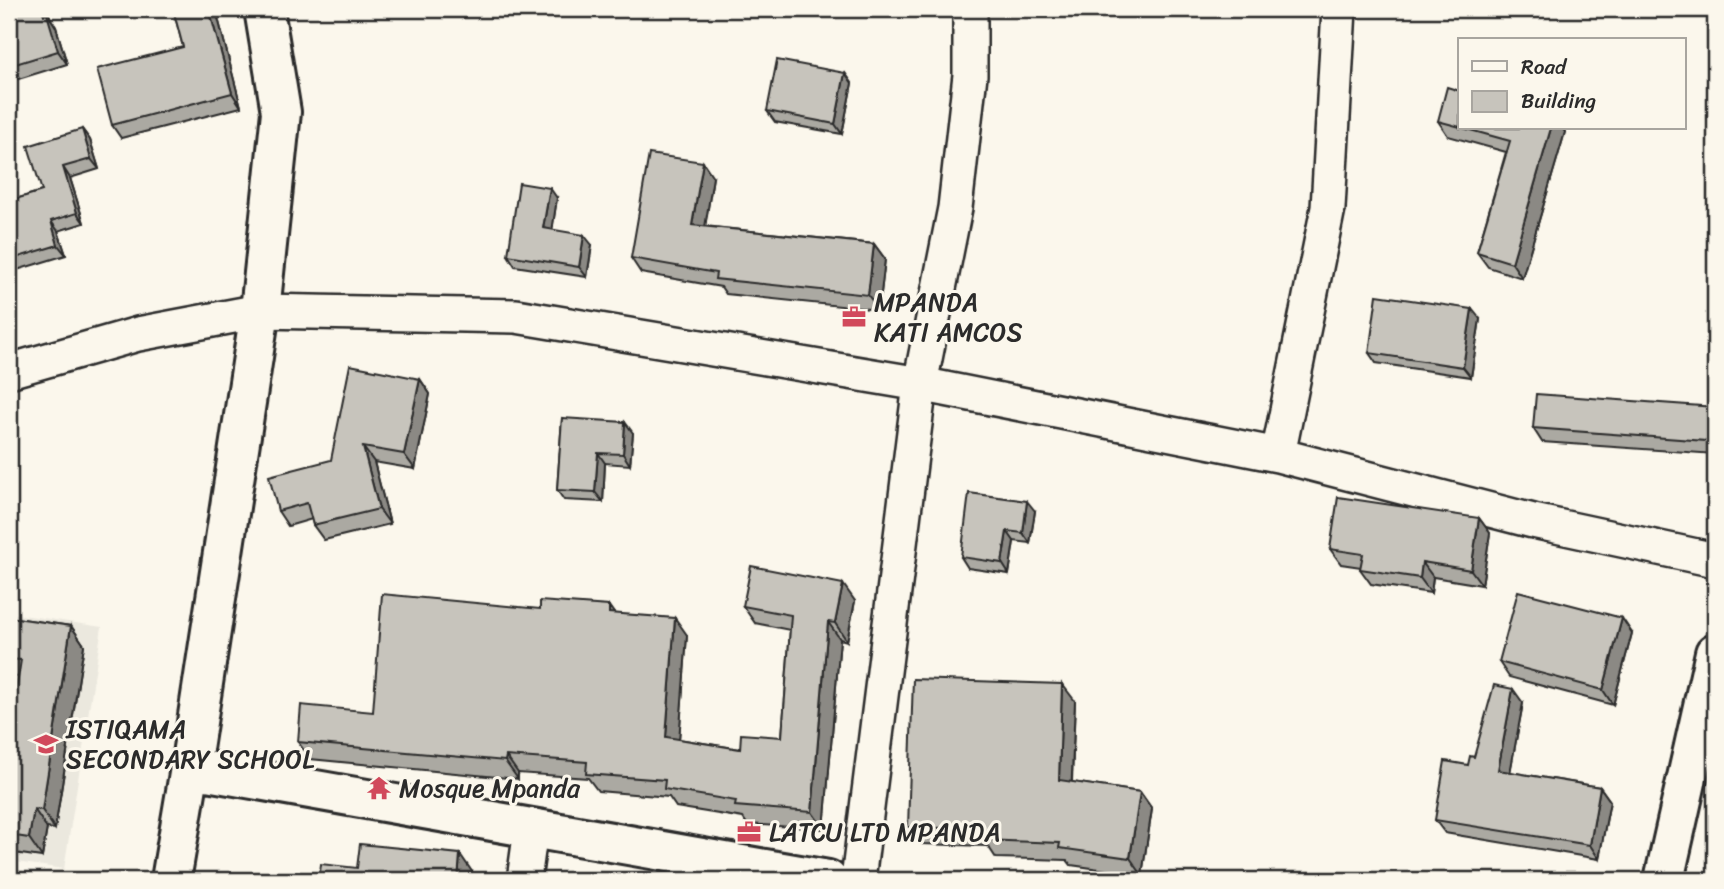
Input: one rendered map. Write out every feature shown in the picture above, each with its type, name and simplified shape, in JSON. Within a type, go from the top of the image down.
[{"type":"street","points":[[171,880],[260,311],[281,112],[264,9]]},
{"type":"street","points":[[858,880],[919,384],[955,208],[970,75],[970,9]]},
{"type":"street","points":[[1278,455],[1328,208],[1339,9]]},
{"type":"street","points":[[9,371],[138,334],[260,311],[516,316],[919,384],[1278,455],[1533,521],[1715,560]]},
{"type":"street","points":[[1664,880],[1715,653]]},
{"type":"street","points":[[190,768],[828,880]]},
{"type":"street","points":[[524,880],[531,829]]},
{"type":"shaded area","name":"ISTIQAMA SECONDARY SCHOOL","points":[[9,613],[102,627],[64,869],[9,861]]},
{"type":"building","points":[[9,9],[42,9],[44,15],[47,14],[58,51],[9,66]]},
{"type":"building","points":[[173,9],[209,9],[232,93],[112,125],[97,69],[183,47]]},
{"type":"building","points":[[777,60],[845,73],[835,124],[767,111]]},
{"type":"building","points":[[1447,87],[1458,90],[1458,126],[1438,121]]},
{"type":"building","points":[[82,129],[91,159],[63,167],[77,213],[51,221],[58,245],[9,260],[9,201],[42,191],[28,146]]},
{"type":"building","points":[[1470,130],[1550,130],[1512,263],[1477,252],[1510,141]]},
{"type":"building","points":[[649,154],[703,162],[692,225],[874,244],[868,295],[715,279],[716,273],[631,258]]},
{"type":"building","points":[[519,183],[550,188],[543,228],[584,235],[579,267],[508,255]]},
{"type":"building","points":[[1377,295],[1472,309],[1463,367],[1369,353]]},
{"type":"building","points":[[350,365],[420,379],[404,454],[363,447],[379,509],[313,525],[307,503],[278,511],[269,476],[331,460]]},
{"type":"building","points":[[1536,394],[1715,407],[1715,446],[1706,441],[1533,428]]},
{"type":"building","points":[[562,418],[625,422],[623,454],[598,453],[595,492],[557,490]]},
{"type":"building","points":[[969,493],[1027,501],[1023,533],[1007,531],[1002,563],[961,557]]},
{"type":"building","points":[[1338,497],[1479,518],[1471,570],[1422,562],[1420,578],[1360,569],[1363,554],[1330,549]]},
{"type":"building","points":[[751,566],[843,584],[835,623],[828,622],[812,812],[735,806],[736,801],[664,789],[665,780],[586,774],[587,762],[506,756],[505,761],[298,742],[301,705],[373,712],[382,594],[540,609],[540,601],[609,606],[609,613],[675,618],[666,737],[740,749],[741,734],[782,737],[791,615],[743,606]]},
{"type":"building","points":[[1518,591],[1622,618],[1603,690],[1499,662]]},
{"type":"building","points":[[9,617],[71,626],[42,810],[34,809],[29,838],[9,835],[9,736],[21,660],[9,659]]},
{"type":"building","points":[[913,679],[1062,684],[1059,780],[1140,792],[1130,858],[1059,848],[1060,843],[984,840],[984,829],[908,827]]},
{"type":"building","points":[[1494,685],[1513,689],[1498,770],[1600,787],[1590,845],[1435,820],[1445,761],[1468,765],[1470,756],[1474,757]]},
{"type":"building","points":[[360,844],[460,854],[458,880],[319,880],[321,864],[357,868]]},
{"type":"building","points":[[571,876],[613,879],[613,880],[571,880]]},
{"type":"place","name":"MPANDA KATI AMCOS","points":[[854,317]]},
{"type":"place","name":"ISTIQAMA SECONDARY SCHOOL","points":[[46,744]]},
{"type":"place","name":"Mosque Mpanda","points":[[379,788]]},
{"type":"place","name":"LATCU LTD MPANDA","points":[[749,832]]}]
